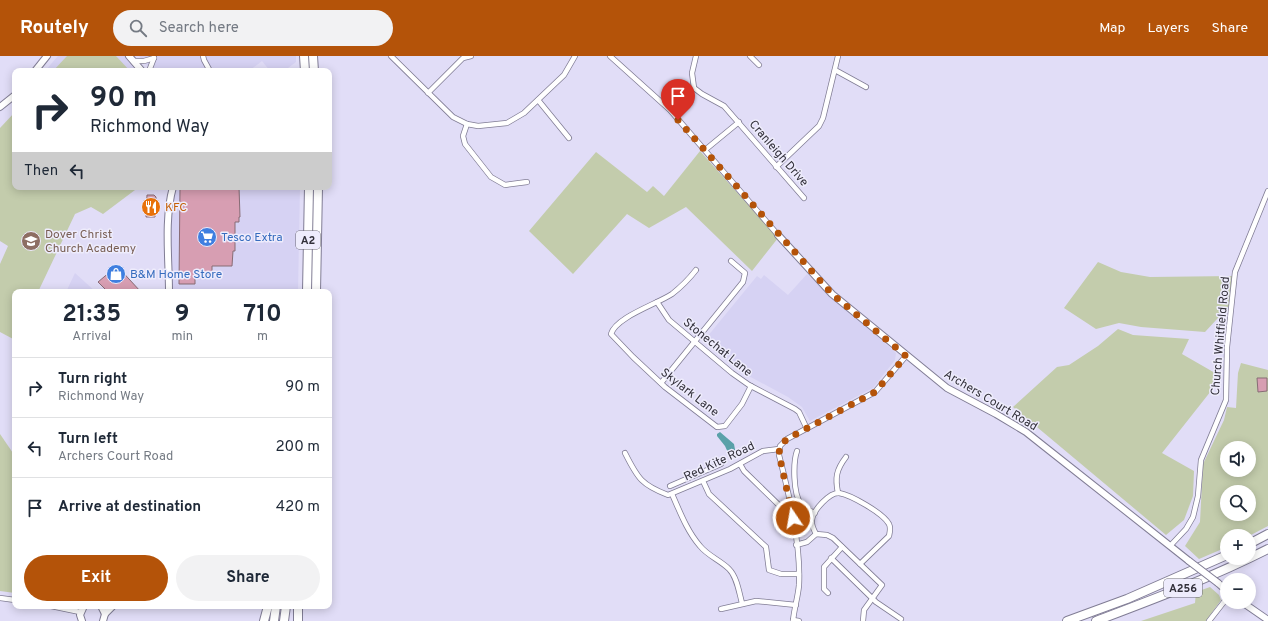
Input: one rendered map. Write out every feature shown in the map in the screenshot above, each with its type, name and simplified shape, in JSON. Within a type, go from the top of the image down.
[{"type":"highway","points":[[304,56],[305,68]]},
{"type":"highway","points":[[313,56],[314,68]]},
{"type":"highway","name":"A2","points":[[307,289],[309,190]]},
{"type":"highway","name":"A2","points":[[316,289],[318,190]]},
{"type":"highway","points":[[1256,540],[1268,534]]},
{"type":"highway","name":"A256","points":[[1096,621],[1176,591],[1268,549]]},
{"type":"highway","name":"A256","points":[[1067,621],[1134,596],[1220,558]]},
{"type":"highway","points":[[264,621],[267,609]]},
{"type":"highway","points":[[274,621],[276,609]]},
{"type":"highway","points":[[284,621],[286,609]]},
{"type":"highway","points":[[298,609],[298,621]]},
{"type":"street","points":[[37,68],[47,56]]},
{"type":"street","points":[[203,56],[208,68]]},
{"type":"street","points":[[391,56],[453,117],[467,124],[488,126],[507,123],[524,113],[564,75],[575,56]]},
{"type":"street","points":[[428,93],[463,58],[471,56]]},
{"type":"street","name":"Archers Court Road","points":[[610,56],[670,110],[778,235],[832,294],[947,388],[1026,432],[1220,585]]},
{"type":"street","name":"Cranleigh Drive","points":[[696,56],[692,73],[694,88],[724,106],[804,198]]},
{"type":"street","points":[[750,56],[759,65]]},
{"type":"street","points":[[776,167],[819,126],[823,118],[838,56]]},
{"type":"street","points":[[131,58],[144,62],[154,57]]},
{"type":"street","points":[[150,68],[154,57]]},
{"type":"street","points":[[131,58],[139,68]]},
{"type":"street","points":[[835,70],[866,88]]},
{"type":"street","points":[[0,107],[12,97]]},
{"type":"street","points":[[538,100],[569,138]]},
{"type":"street","name":"Cranleigh Drive","points":[[705,150],[739,122]]},
{"type":"street","points":[[467,124],[463,136],[465,144],[491,176],[505,185],[528,182]]},
{"type":"street","points":[[169,289],[168,227],[169,204],[172,190]]},
{"type":"street","name":"Church Whitfield Road","points":[[1170,546],[1186,529],[1193,517],[1198,496],[1201,460],[1226,400],[1227,347],[1235,272],[1268,191]]},
{"type":"street","points":[[661,383],[745,279],[745,273],[743,270],[731,261]]},
{"type":"street","points":[[657,302],[680,287],[696,270]]},
{"type":"street","name":"Stonechat Lane","points":[[657,302],[669,320],[696,341],[732,373],[752,386],[795,408],[799,412],[807,429]]},
{"type":"street","name":"Skylark Lane","points":[[657,302],[622,321],[612,329],[611,334],[661,383],[717,427],[721,428],[725,426],[742,404],[752,386]]},
{"type":"street","points":[[799,621],[793,620],[799,574],[792,510],[779,449],[787,439],[875,392],[906,356]]},
{"type":"street","name":"Red Kite Road","points":[[670,494],[740,464],[763,451],[779,449]]},
{"type":"street","points":[[798,451],[794,467],[798,497],[801,504],[815,513]]},
{"type":"street","points":[[625,453],[639,478],[648,486],[670,494],[698,544],[707,553],[723,563],[732,573],[742,603]]},
{"type":"street","points":[[838,493],[836,475],[846,457]]},
{"type":"street","points":[[670,486],[721,464]]},
{"type":"street","points":[[740,464],[744,471],[785,511],[792,510]]},
{"type":"street","points":[[713,467],[716,475]]},
{"type":"street","points":[[682,481],[685,488]]},
{"type":"street","points":[[703,481],[710,494],[766,547],[770,570],[780,574],[799,574]]},
{"type":"street","points":[[816,534],[812,526],[812,519],[815,513],[831,496],[838,493],[854,498],[869,508],[885,519],[890,527],[889,536],[860,564]]},
{"type":"street","points":[[796,545],[805,543],[816,534],[830,536],[882,585],[864,610],[863,621]]},
{"type":"street","points":[[828,594],[824,589],[824,566],[842,547]]},
{"type":"street","points":[[831,558],[876,602],[901,619]]},
{"type":"street","points":[[0,598],[12,600]]},
{"type":"street","points":[[721,609],[756,601],[796,604]]},
{"type":"street","points":[[1209,621],[1220,607]]},
{"type":"street","points":[[82,609],[82,621]]},
{"type":"street","points":[[102,609],[105,614]]},
{"type":"street","points":[[103,621],[105,614],[110,609]]},
{"type":"street","points":[[1252,609],[1268,620]]},
{"type":"shaded area","points":[[58,56],[125,56],[135,68],[48,68]]},
{"type":"shaded area","points":[[67,56],[116,56],[127,68],[56,68]]},
{"type":"shaded area","points":[[139,56],[296,56],[296,62],[288,68],[268,68],[262,61],[253,68],[149,68]]},
{"type":"shaded area","name":"Dover Christ Church Academy","points":[[12,115],[12,190],[135,190],[103,214],[91,207],[75,214],[39,289],[12,289],[12,338],[0,332],[0,264],[8,246],[0,241],[0,128]]},
{"type":"shaded area","points":[[700,151],[778,238],[752,271],[686,207],[649,228],[627,214],[573,274],[529,231],[596,152],[647,192],[653,186],[664,196]]},
{"type":"shaded area","points":[[173,190],[300,190],[298,289],[169,289],[168,227]]},
{"type":"shaded area","points":[[1098,262],[1121,272],[1150,277],[1233,276],[1229,306],[1205,332],[1141,327],[1119,323],[1096,329],[1064,308]]},
{"type":"shaded area","points":[[75,273],[93,289],[67,289]]},
{"type":"shaded area","points":[[807,274],[896,353],[895,360],[873,388],[810,421],[802,407],[788,397],[745,374],[709,345],[707,337],[757,276],[761,279],[764,275],[788,295]]},
{"type":"shaded area","points":[[1118,329],[1133,335],[1189,339],[1182,354],[1222,377],[1162,453],[1194,471],[1193,496],[1184,520],[1166,535],[1013,407],[1057,367],[1069,365],[1098,346]]},
{"type":"shaded area","points":[[1241,363],[1268,370],[1268,526],[1256,532],[1256,529],[1220,529],[1220,550],[1199,559],[1185,546],[1200,522],[1203,464],[1224,420],[1227,407],[1236,408],[1238,373]]},
{"type":"shaded area","points":[[720,432],[734,444],[736,455],[734,458],[730,457],[725,446],[717,436]]},
{"type":"shaded area","points":[[0,434],[12,452],[12,593],[0,591]]},
{"type":"shaded area","points":[[1210,587],[1220,598],[1220,601],[1206,621],[1141,621],[1195,603],[1196,592]]},
{"type":"building","name":"Tesco Extra","points":[[180,190],[239,190],[240,217],[239,222],[235,222],[235,251],[233,251],[232,266],[212,266],[212,276],[195,276],[195,284],[179,284]]},
{"type":"building","name":"KFC","points":[[147,195],[154,195],[156,197],[155,217],[146,217]]},
{"type":"building","name":"B&M Home Store","points":[[117,266],[138,289],[105,289],[98,282]]},
{"type":"building","points":[[1257,378],[1267,378],[1267,391],[1258,392]]},
{"type":"place","name":"KFC","points":[[151,207]]},
{"type":"place","name":"Tesco Extra","points":[[207,237]]},
{"type":"place","name":"Dover Christ Church Academy","points":[[31,241]]},
{"type":"place","name":"B&M Home Store","points":[[116,274]]},
{"type":"route","points":[[678,120],[778,235],[832,294],[906,356],[875,392],[844,410],[787,439],[780,446],[779,454],[793,518]]}]
